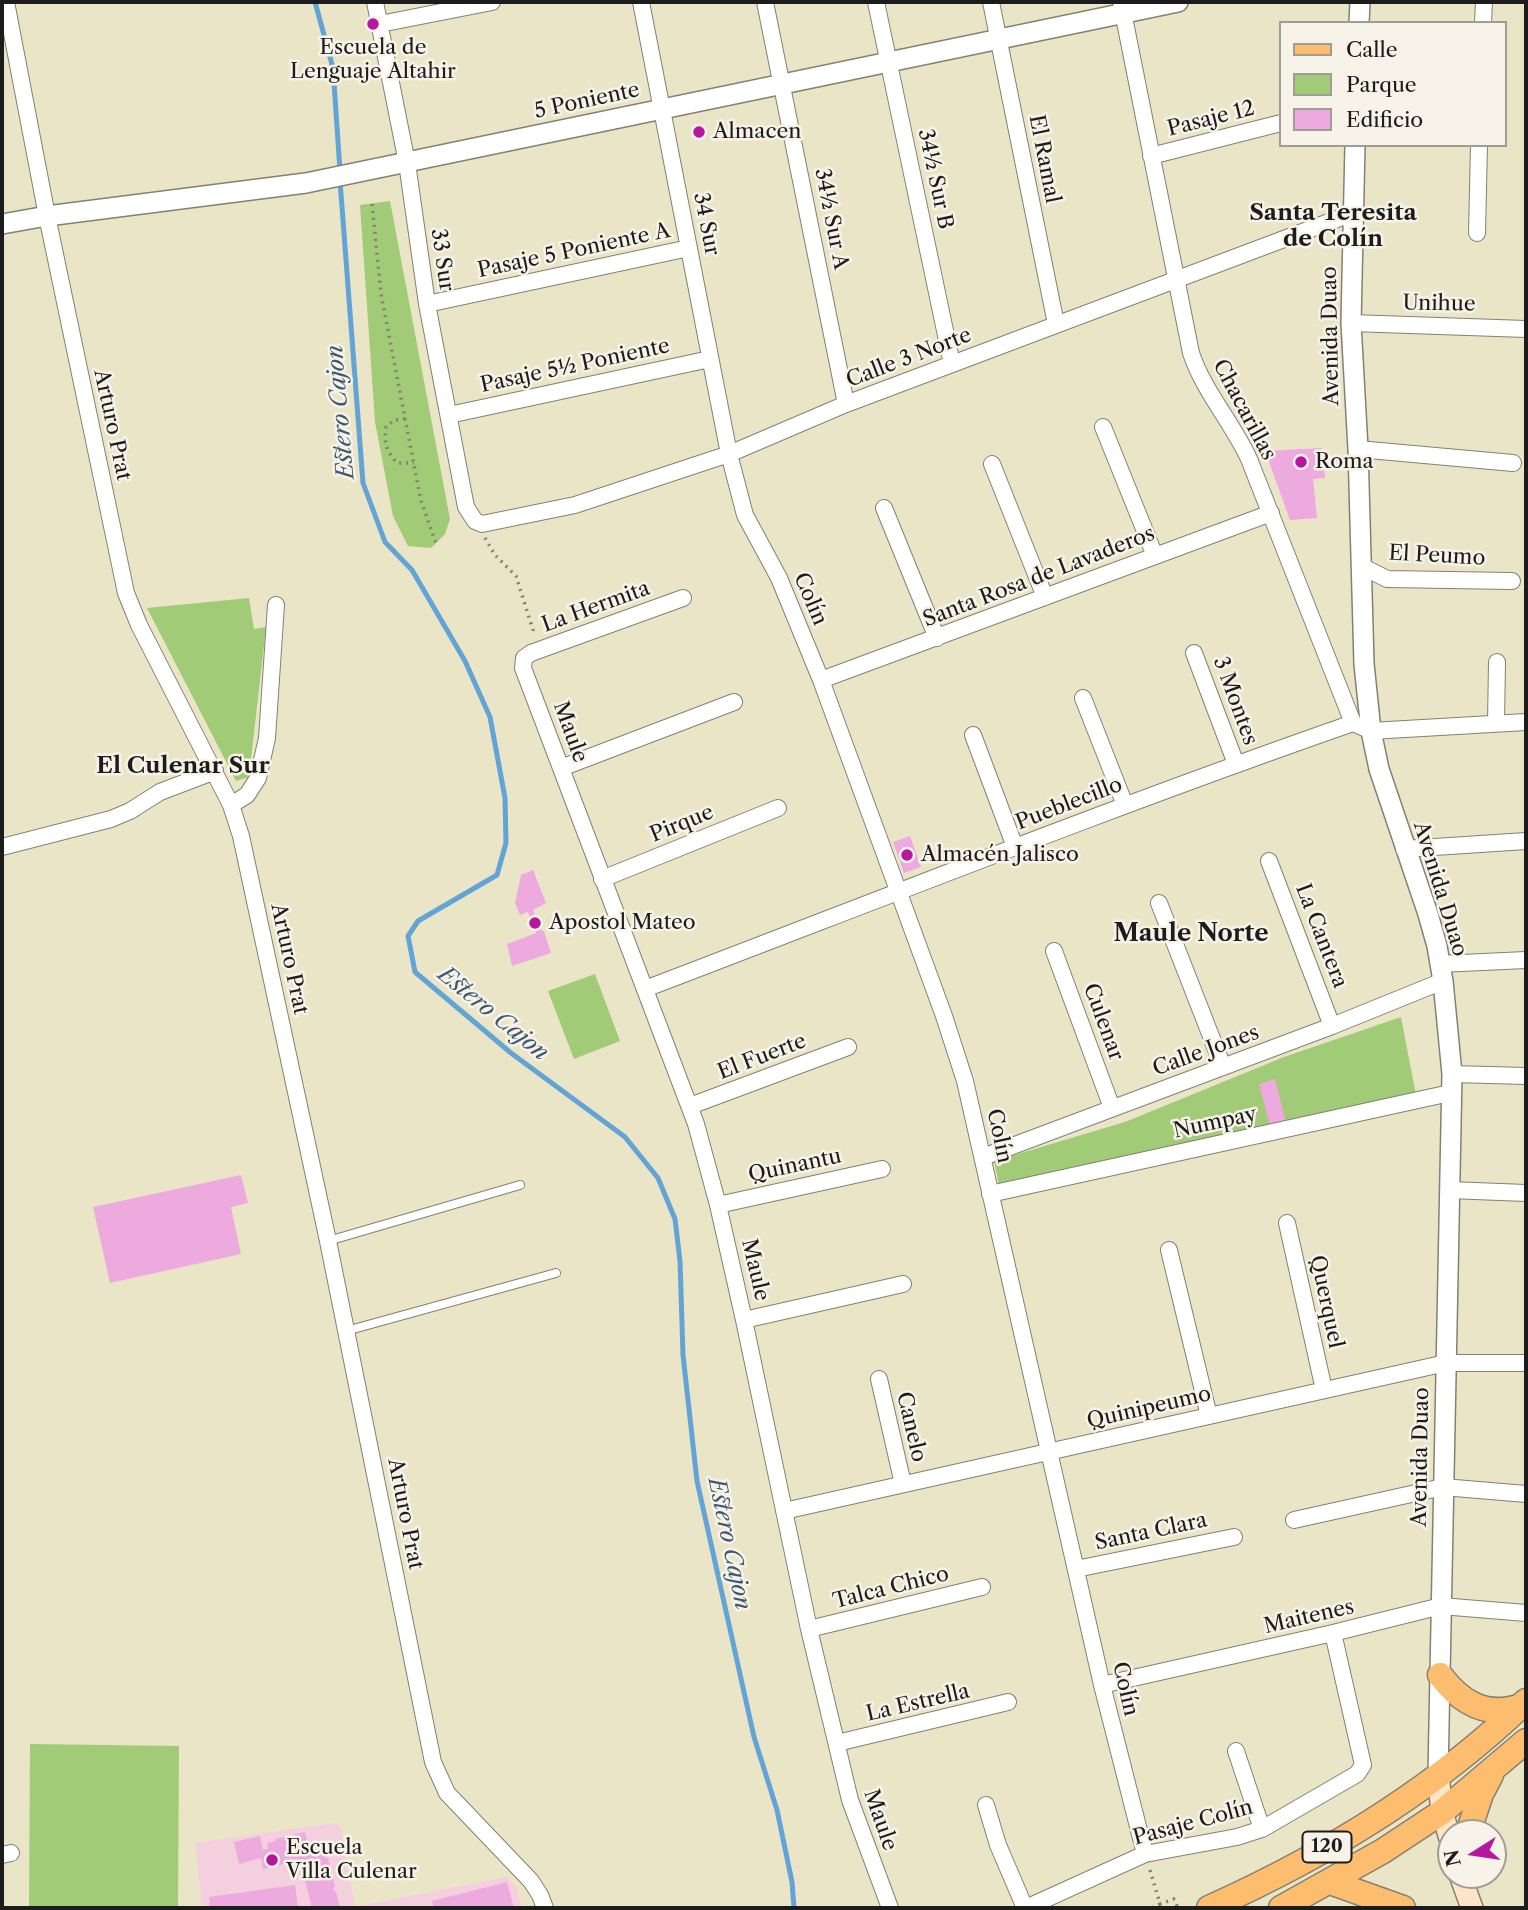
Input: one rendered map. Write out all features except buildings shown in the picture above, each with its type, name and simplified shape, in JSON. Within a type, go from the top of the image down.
[{"type":"main road","points":[[1440,1675],[1454,1692],[1481,1709],[1502,1711],[1524,1704]]},
{"type":"main road","name":"120","points":[[1209,1908],[1346,1836],[1438,1774],[1524,1704]]},
{"type":"main road","name":"120","points":[[1283,1908],[1442,1812],[1526,1741]]},
{"type":"main road","points":[[1473,1819],[1493,1770]]},
{"type":"main road","points":[[1438,1774],[1444,1819]]},
{"type":"main road","points":[[1330,1882],[1403,1908]]},
{"type":"main road","points":[[1465,1889],[1472,1908]]},
{"type":"street","name":"Arturo Prat","points":[[6,2],[47,216],[130,608],[215,771],[242,836],[328,1241],[436,1773],[454,1802],[536,1888],[545,1908]]},
{"type":"street","name":"33 Sur","points":[[375,2],[407,163],[427,304],[467,507],[475,521]]},
{"type":"street","points":[[380,24],[492,2]]},
{"type":"street","name":"34 Sur","points":[[641,2],[729,454]]},
{"type":"street","name":"34½ Sur A","points":[[765,2],[846,404]]},
{"type":"street","name":"34½ Sur B","points":[[876,2],[952,364]]},
{"type":"street","name":"El Ramal","points":[[991,2],[1056,324]]},
{"type":"street","name":"5 Poniente","points":[[2,224],[306,183],[999,40],[1122,7],[1178,2]]},
{"type":"street","points":[[1359,21],[1360,2]]},
{"type":"street","points":[[1483,21],[1484,2]]},
{"type":"street","name":"Chacarillas","points":[[1122,7],[1195,365],[1242,442],[1362,727]]},
{"type":"street","name":"Pasaje 12","points":[[1151,156],[1280,123]]},
{"type":"street","name":"Avenida Duao","points":[[1355,147],[1352,323],[1364,664],[1362,727],[1428,914],[1441,972],[1451,1083],[1438,1774]]},
{"type":"street","points":[[1477,233],[1479,147]]},
{"type":"street","name":"Calle 3 Norte","points":[[475,521],[482,524],[492,523],[575,505],[729,454],[846,404],[1353,213]]},
{"type":"street","name":"Pasaje 5 Poniente A","points":[[427,304],[689,248]]},
{"type":"street","name":"Unihue","points":[[1352,323],[1526,329]]},
{"type":"street","name":"Pasaje 5½ Poniente","points":[[449,415],[710,359]]},
{"type":"street","points":[[1104,427],[1155,556]]},
{"type":"street","points":[[1358,449],[1513,463]]},
{"type":"street","name":"Colín","points":[[729,454],[745,515],[779,578],[821,680],[955,1048],[983,1157],[1102,1685],[1145,1854]]},
{"type":"street","points":[[992,464],[1045,597]]},
{"type":"street","points":[[884,508],[937,638]]},
{"type":"street","name":"Santa Rosa de Lavaderos","points":[[821,680],[1272,513]]},
{"type":"street","name":"El Peumo","points":[[1361,566],[1387,579],[1513,581]]},
{"type":"street","name":"La Hermita","points":[[524,658],[531,653],[683,598]]},
{"type":"street","points":[[231,805],[247,795],[258,778],[267,738],[276,605]]},
{"type":"street","name":"3 Montes","points":[[1194,653],[1236,764]]},
{"type":"street","name":"Maule","points":[[524,658],[523,668],[690,1107],[718,1205],[809,1629],[850,1800],[890,1908]]},
{"type":"street","points":[[1496,723],[1497,662]]},
{"type":"street","points":[[1083,698],[1125,805]]},
{"type":"street","points":[[561,768],[734,702]]},
{"type":"street","name":"Pueblecillo","points":[[645,989],[1236,764],[1362,727],[1526,722]]},
{"type":"street","points":[[973,735],[1015,847]]},
{"type":"street","points":[[2,846],[111,819],[130,811],[160,792],[215,771]]},
{"type":"street","name":"Pirque","points":[[602,879],[778,808]]},
{"type":"street","points":[[1404,849],[1526,841]]},
{"type":"street","name":"La Cantera","points":[[1269,862],[1332,1026]]},
{"type":"street","points":[[1159,903],[1223,1067]]},
{"type":"street","name":"Culenar","points":[[1054,951],[1112,1108]]},
{"type":"street","name":"Calle Jones","points":[[983,1157],[1332,1026],[1441,972],[1526,960]]},
{"type":"street","name":"El Fuerte","points":[[690,1107],[848,1047]]},
{"type":"street","name":"Numpay","points":[[990,1194],[1451,1083],[1526,1076]]},
{"type":"street","name":"Quinantu","points":[[718,1205],[882,1169]]},
{"type":"street","points":[[1450,1190],[1526,1193]]},
{"type":"street","name":"Querquel","points":[[1287,1223],[1324,1390]]},
{"type":"street","points":[[1169,1250],[1209,1416]]},
{"type":"street","points":[[744,1320],[903,1284]]},
{"type":"street","name":"Quinipeumo","points":[[784,1511],[1446,1363],[1526,1363]]},
{"type":"street","name":"Canelo","points":[[879,1379],[903,1484]]},
{"type":"street","points":[[1294,1520],[1443,1487],[1526,1494]]},
{"type":"street","name":"Santa Clara","points":[[1076,1569],[1234,1536]]},
{"type":"street","name":"Talca Chico","points":[[809,1629],[982,1587]]},
{"type":"street","name":"Maitenes","points":[[1102,1685],[1441,1606],[1526,1613]]},
{"type":"street","name":"Pasaje Colín","points":[[1026,1908],[1145,1854],[1237,1837],[1262,1829],[1357,1774],[1363,1765],[1333,1633]]},
{"type":"street","name":"La Estrella","points":[[837,1743],[1008,1703]]},
{"type":"street","points":[[1236,1751],[1262,1829]]},
{"type":"street","points":[[986,1805],[998,1845],[1026,1908]]},
{"type":"lane","points":[[328,1241],[520,1185]]},
{"type":"lane","points":[[346,1331],[556,1273]]},
{"type":"path","points":[[372,204],[381,294],[421,501],[436,543]]},
{"type":"path","points":[[405,419],[394,420],[386,426],[385,443],[387,451],[397,463],[414,463]]},
{"type":"path","points":[[475,521],[495,555],[516,576],[533,630],[524,658]]},
{"type":"path","points":[[1145,1854],[1160,1904]]},
{"type":"path","points":[[1152,1908],[1174,1899],[1178,1908]]},
{"type":"shaded area","name":"Escuela Villa Culenar","points":[[334,1823],[341,1827],[355,1907],[506,1877],[516,1886],[522,1908],[202,1908],[195,1843]]},
{"type":"green space","points":[[390,201],[450,519],[445,534],[431,548],[408,546],[393,516],[375,422],[360,205]]},
{"type":"green space","points":[[249,598],[254,629],[266,627],[249,777],[236,781],[147,608]]},
{"type":"green space","points":[[595,974],[620,1041],[574,1059],[548,991]]},
{"type":"green space","points":[[1401,1017],[1416,1095],[999,1185],[994,1161],[1125,1122],[1284,1057]]},
{"type":"green space","points":[[30,1744],[179,1746],[178,1908],[29,1908]]},
{"type":"waterway","name":"Estero Cajon","points":[[315,2],[333,68],[340,171]]},
{"type":"waterway","name":"Estero Cajon","points":[[340,181],[363,483],[385,542],[412,570],[465,661],[490,717],[505,798],[506,843],[497,875],[418,921],[408,936],[415,972],[511,1053],[625,1137],[658,1178],[675,1219],[680,1261],[683,1355],[697,1481],[754,1737],[777,1810],[792,1882],[794,1908]]},
{"type":"place","name":"Escuela de Lenguaje Altahir","points":[[373,24]]},
{"type":"place","name":"Almacen","points":[[699,132]]},
{"type":"place","name":"Roma","points":[[1301,462]]},
{"type":"place","name":"Almacén Jalisco","points":[[907,855]]},
{"type":"place","name":"Apostol Mateo","points":[[535,923]]},
{"type":"place","name":"Escuela Villa Culenar","points":[[272,1860]]},
{"type":"district","name":"Santa Teresita de Colín","points":[[1333,226]]},
{"type":"district","name":"El Culenar Sur","points":[[183,766]]},
{"type":"district","name":"Maule Norte","points":[[1191,934]]}]
